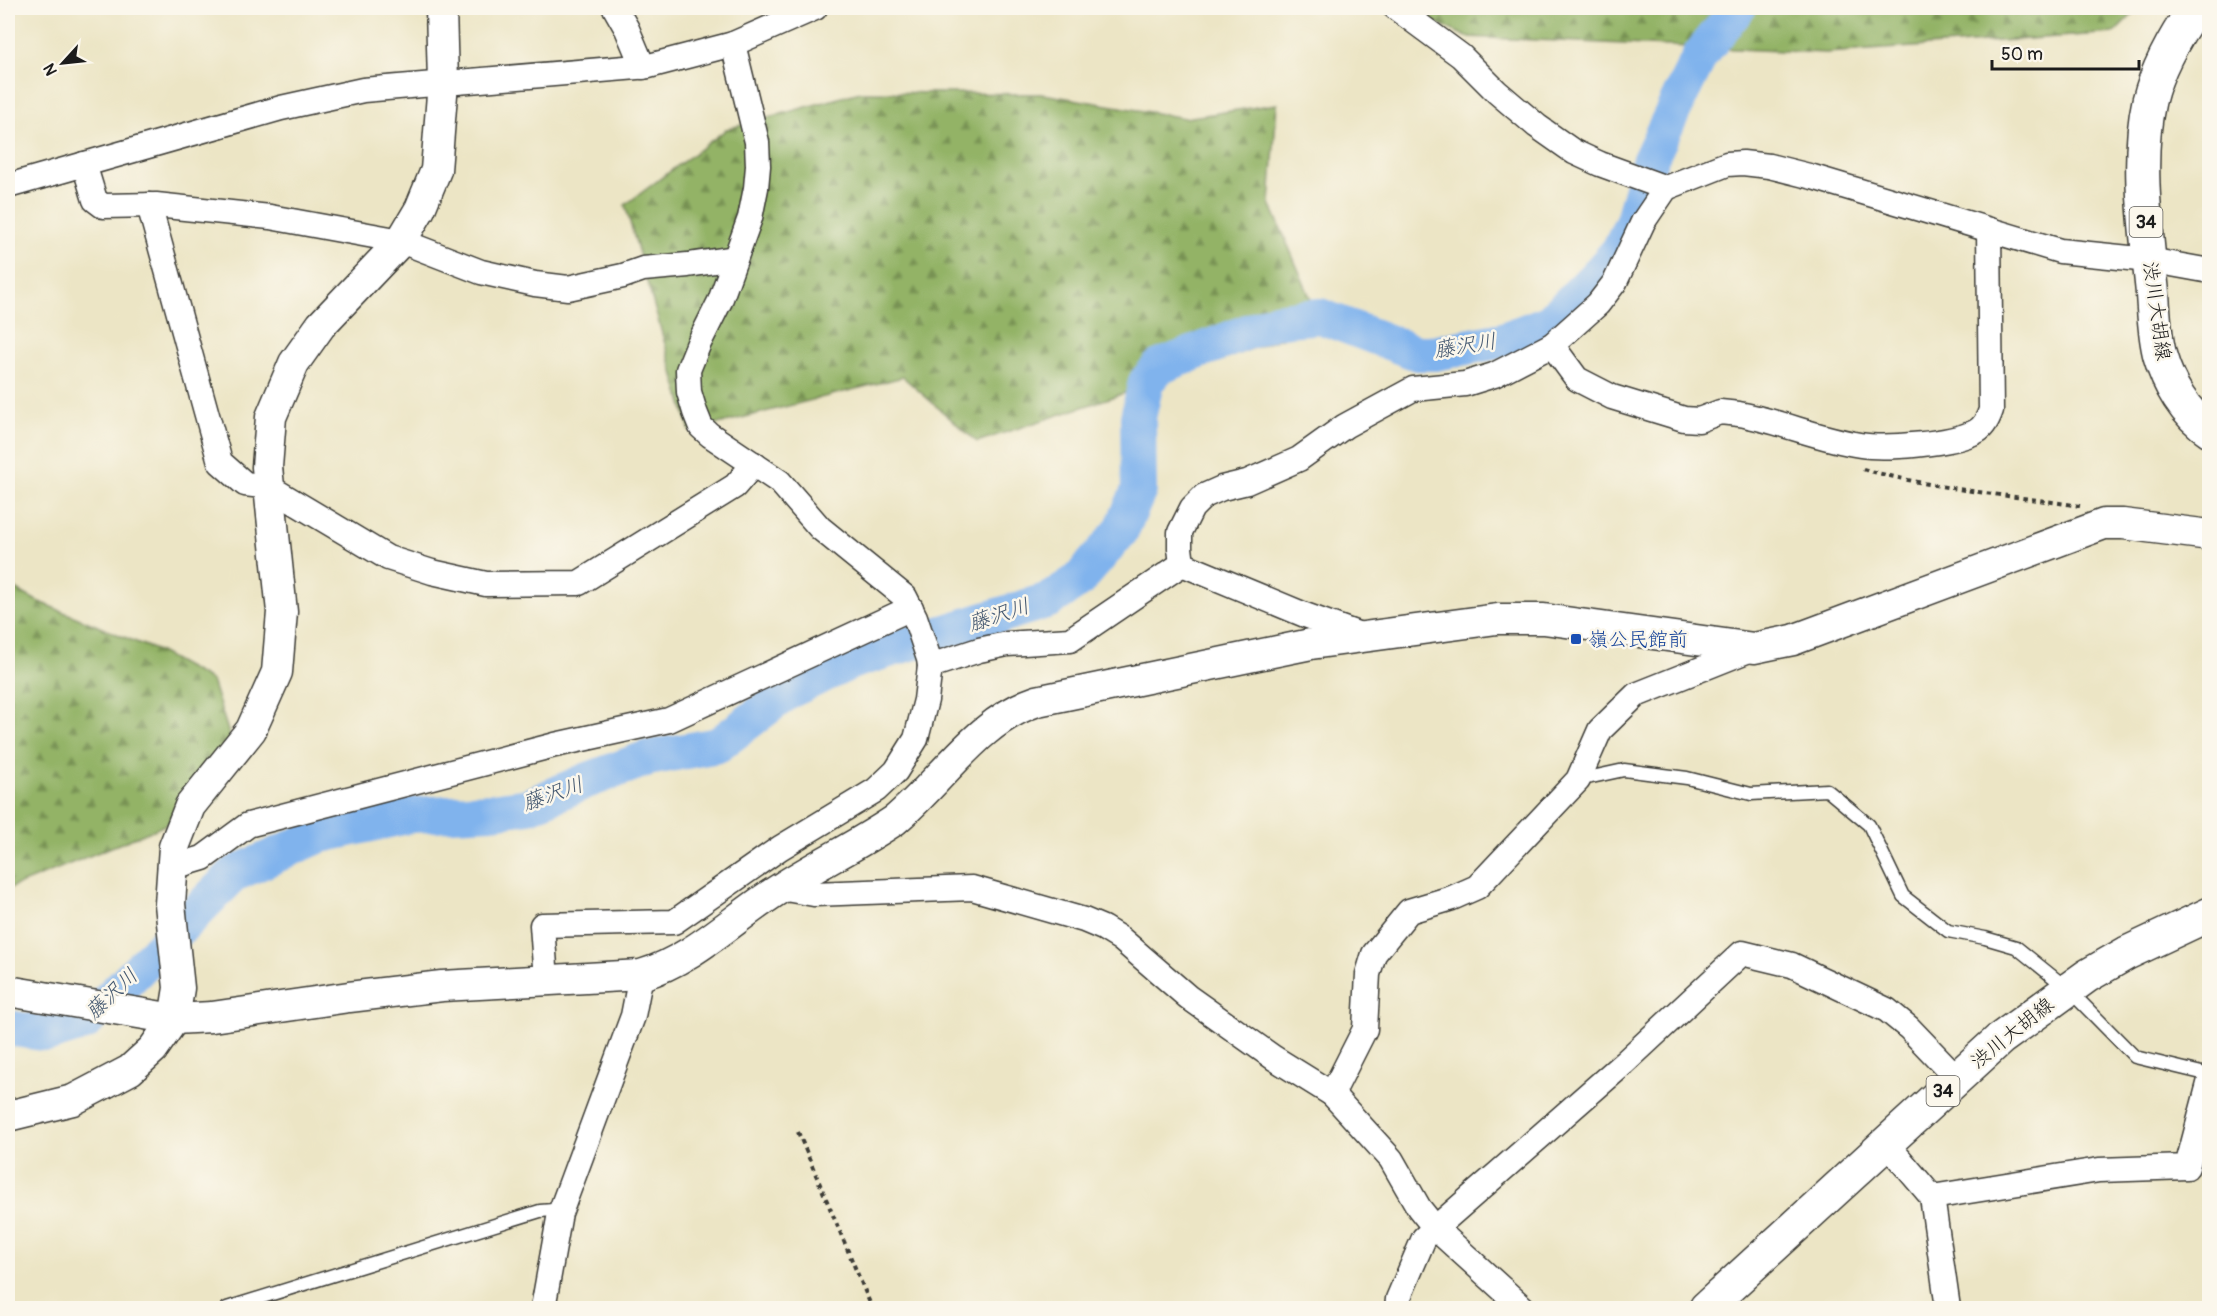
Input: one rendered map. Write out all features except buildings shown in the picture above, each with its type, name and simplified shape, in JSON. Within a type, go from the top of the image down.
[{"type":"main road","name":"渋川大胡線","points":[[2195,8],[2176,37],[2149,102],[2143,153],[2149,260],[2160,356],[2175,392],[2201,424],[2210,430]]},
{"type":"main road","name":"渋川大胡線","points":[[1706,1308],[2000,1039],[2068,989],[2127,953],[2210,914]]},
{"type":"street","points":[[8,1116],[73,1100],[130,1070],[153,1048],[161,1017],[178,998],[172,881],[174,847],[190,806],[251,730],[277,672],[282,612],[267,467],[272,417],[294,363],[321,325],[401,241],[420,209],[436,170],[443,82],[441,8]]},
{"type":"street","points":[[615,8],[627,29],[643,67]]},
{"type":"street","points":[[8,186],[281,108],[363,90],[643,67],[732,44],[815,8]]},
{"type":"street","points":[[1396,8],[1461,56],[1497,92],[1537,126],[1574,152],[1666,188]]},
{"type":"street","points":[[546,980],[542,925],[674,922],[780,848],[876,790],[896,771],[916,739],[926,700],[929,662],[913,613],[905,597],[820,528],[780,482],[701,427],[688,392],[688,370],[720,301],[750,218],[756,188],[757,142],[732,44]]},
{"type":"street","points":[[1182,564],[1180,532],[1192,508],[1204,496],[1222,488],[1247,482],[1299,459],[1321,441],[1345,426],[1413,389],[1465,384],[1494,375],[1552,345],[1598,304],[1615,282],[1643,222],[1666,188],[1726,164],[1743,163],[1768,166],[2060,251],[2149,260],[2210,271]]},
{"type":"street","points":[[84,164],[94,200],[103,206],[149,205],[270,217],[401,241],[481,272],[535,284],[568,288],[623,276],[643,269],[735,258]]},
{"type":"street","points":[[149,205],[220,462],[245,484],[269,487],[388,558],[432,573],[486,584],[579,583],[735,486],[754,464]]},
{"type":"street","points":[[1552,345],[1572,374],[1584,385],[1643,408],[1684,419],[1699,420],[1720,412],[1738,414],[1864,446],[1916,444],[1965,436],[1979,429],[1987,420],[1992,402],[1989,230]]},
{"type":"street","points":[[1332,1094],[1365,1029],[1368,974],[1374,954],[1409,911],[1452,898],[1477,887],[1578,780],[1600,730],[1636,695],[1754,648],[1793,640],[2104,524],[2123,524],[2210,535]]},
{"type":"street","points":[[1182,564],[1364,637]]},
{"type":"street","points":[[929,662],[1007,644],[1070,640],[1182,564]]},
{"type":"street","points":[[172,881],[248,825],[555,745],[669,720],[913,613]]},
{"type":"street","points":[[8,991],[161,1017],[212,1017],[442,986],[641,975],[660,969],[692,952],[780,888],[895,820],[912,806],[999,719],[1037,701],[1299,647],[1497,619],[1544,619],[1754,648]]},
{"type":"street","points":[[780,888],[814,894],[972,888],[1084,920],[1120,939],[1188,997],[1274,1058],[1332,1094],[1391,1159],[1419,1208],[1435,1228],[1523,1308]]},
{"type":"street","points":[[1396,1308],[1419,1247],[1435,1228],[1624,1063],[1742,953],[1792,965],[1887,1010],[1909,1028],[1957,1078]]},
{"type":"street","points":[[543,1308],[560,1213],[633,1016],[641,975]]},
{"type":"street","points":[[1932,1197],[2099,1170],[2187,1167],[2210,1077]]},
{"type":"street","points":[[1886,1143],[1932,1197],[1948,1308]]},
{"type":"lane","points":[[1578,780],[1624,770],[1687,778],[1750,794],[1827,790],[1869,825],[1903,896],[1948,931],[2016,947],[2068,989],[2135,1057],[2210,1077]]},
{"type":"lane","points":[[227,1308],[540,1211],[553,1210],[560,1213]]},
{"type":"path","points":[[1862,468],[1983,493],[2079,506],[2087,508],[2104,524]]},
{"type":"path","points":[[798,1132],[872,1308]]},
{"type":"green space","points":[[1405,8],[2139,8],[2114,33],[1826,53],[1467,37]]},
{"type":"green space","points":[[860,92],[1043,94],[1185,118],[1277,104],[1270,203],[1321,323],[1209,365],[977,442],[903,377],[690,431],[625,205],[727,129]]},
{"type":"green space","points":[[8,585],[37,601],[158,651],[212,681],[232,743],[219,799],[156,829],[8,889]]},
{"type":"waterway","name":"藤沢川","points":[[8,1028],[49,1034],[85,1023],[234,874],[318,836],[412,815],[492,811],[529,806],[586,781],[648,758],[718,745],[789,691],[853,661],[1049,600],[1079,580],[1121,531],[1139,490],[1138,418],[1146,382],[1159,367],[1275,321],[1299,318],[1320,316],[1417,353],[1435,353],[1503,340],[1550,322],[1619,250],[1633,220],[1649,162],[1683,90],[1701,54],[1738,8]]},
{"type":"place","name":"嶺公民館前","points":[[1576,639]]}]
